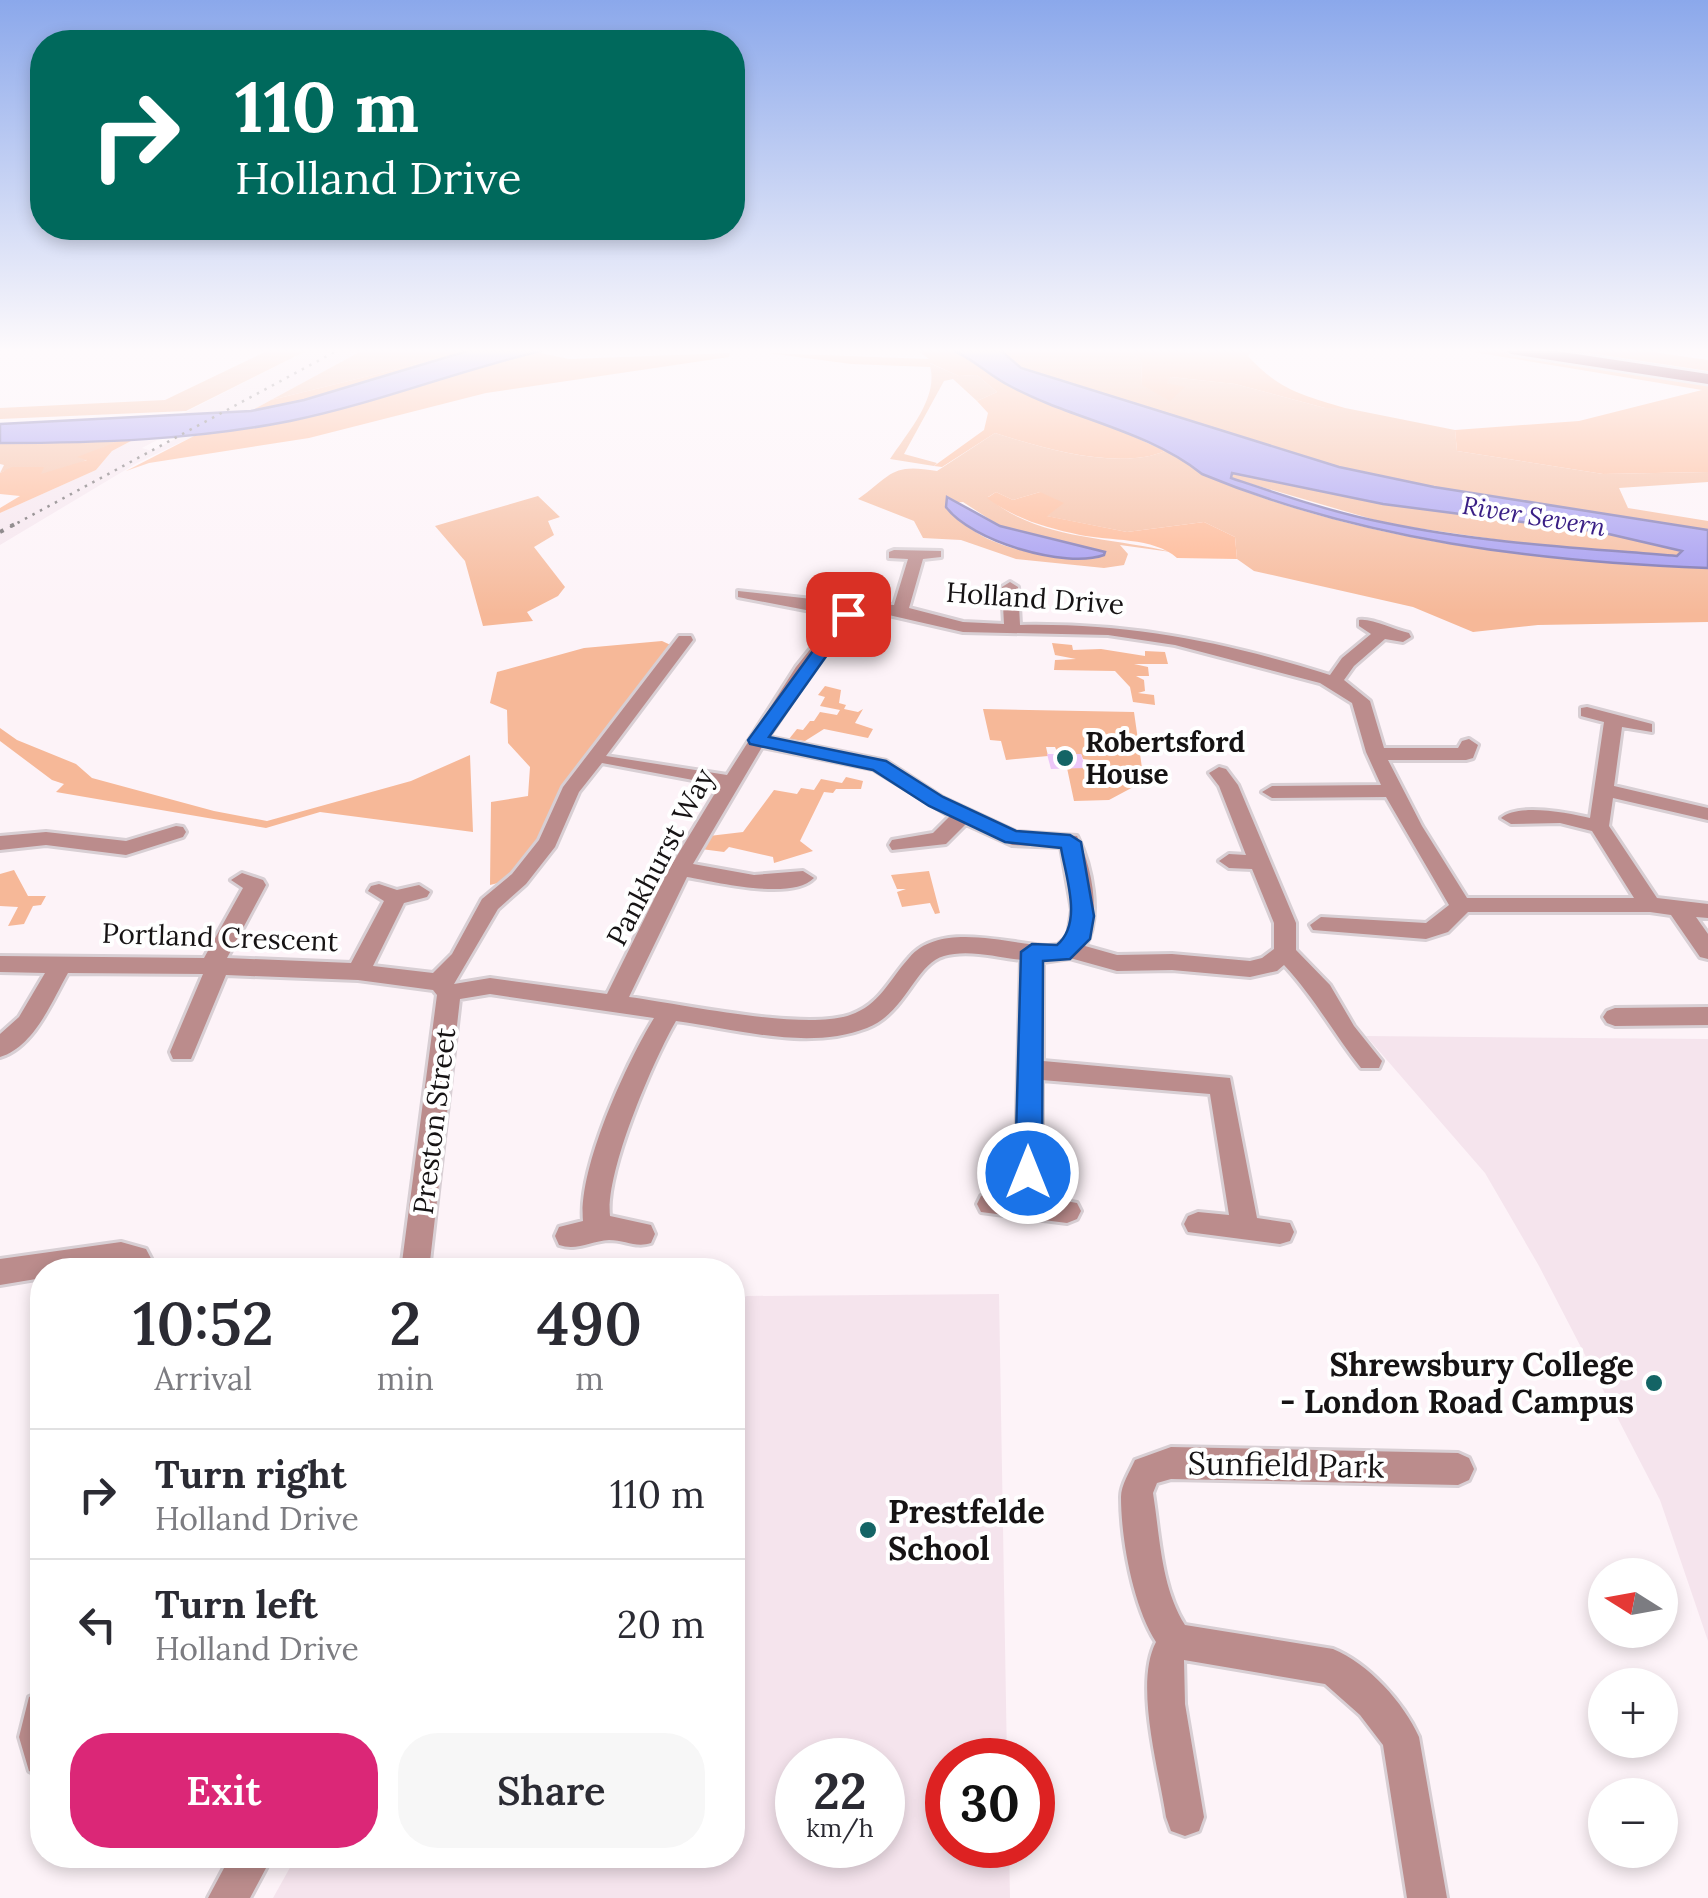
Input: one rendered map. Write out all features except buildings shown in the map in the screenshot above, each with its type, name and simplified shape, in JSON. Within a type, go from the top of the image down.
[{"type":"street","points":[[900,610],[917,554]]},
{"type":"street","points":[[894,555],[936,554]]},
{"type":"street","points":[[1010,588],[1012,628]]},
{"type":"street","name":"Holland Drive","points":[[744,593],[821,605],[848,614],[868,609],[900,610],[947,624],[1093,628],[1142,634],[1233,652],[1334,682]]},
{"type":"street","points":[[848,614],[757,740],[879,765],[921,793],[1012,838],[1070,842],[1083,916],[1079,939],[1070,950]]},
{"type":"street","points":[[1365,623],[1382,633],[1403,637]]},
{"type":"street","points":[[1382,633],[1348,662],[1334,682],[1361,701],[1366,731],[1394,792],[1453,896],[1462,904],[1650,905],[1708,911]]},
{"type":"street","points":[[443,988],[490,904],[519,879],[548,842],[570,791],[685,640]]},
{"type":"street","points":[[1587,712],[1644,728]]},
{"type":"street","points":[[1613,722],[1599,826],[1650,905]]},
{"type":"street","name":"Pankhurst Way","points":[[616,1002],[680,868],[757,740]]},
{"type":"street","points":[[1378,754],[1466,754],[1469,745]]},
{"type":"street","points":[[610,760],[730,781]]},
{"type":"street","points":[[1219,773],[1228,784],[1285,924],[1284,952],[1322,991],[1346,1032],[1370,1061]]},
{"type":"street","points":[[1605,790],[1708,814]]},
{"type":"street","points":[[1272,792],[1394,792]]},
{"type":"street","points":[[899,845],[939,839],[964,814]]},
{"type":"street","points":[[1511,818],[1560,817],[1599,826]]},
{"type":"street","points":[[0,842],[46,838],[114,851],[166,843]]},
{"type":"street","points":[[929,842],[939,862]]},
{"type":"street","points":[[1229,860],[1259,862]]},
{"type":"street","points":[[680,868],[775,892],[803,878]]},
{"type":"street","points":[[194,1040],[215,966],[256,882]]},
{"type":"street","points":[[358,972],[398,894]]},
{"type":"street","points":[[1320,922],[1426,930],[1440,927],[1462,904]]},
{"type":"street","points":[[1680,911],[1708,951]]},
{"type":"street","points":[[443,988],[490,986],[801,1030],[838,1028],[876,1013],[918,960],[953,944],[1049,955],[1070,950],[1116,963],[1172,962],[1250,969],[1269,965],[1284,952]]},
{"type":"street","points":[[1028,1207],[1032,952]]},
{"type":"street","points":[[0,1048],[27,1023],[62,962]]},
{"type":"street","name":"Portland Crescent","points":[[0,964],[62,962],[358,972],[443,988]]},
{"type":"street","name":"Preston Street","points":[[416,1258],[443,988]]},
{"type":"street","points":[[597,1229],[595,1207],[604,1168],[640,1062],[670,1010]]},
{"type":"street","points":[[1614,1017],[1653,1028],[1708,1016]]},
{"type":"street","points":[[1320,1036],[1346,1032]]},
{"type":"street","points":[[1029,1069],[1221,1085],[1245,1228]]},
{"type":"street","points":[[991,1204],[1066,1211]]},
{"type":"street","points":[[1198,1224],[1280,1232]]},
{"type":"street","points":[[568,1236],[597,1229],[642,1234]]},
{"type":"street","points":[[94,1258],[121,1254],[136,1258]]},
{"type":"street","points":[[0,1272],[30,1268]]},
{"type":"street","name":"Sunfield Park","points":[[1176,1640],[1160,1617],[1148,1574],[1136,1494],[1146,1471],[1171,1463],[1458,1469]]},
{"type":"street","points":[[1185,1818],[1164,1663],[1176,1640],[1332,1667],[1373,1702],[1400,1737],[1427,1898]]},
{"type":"street","points":[[228,1898],[244,1868]]},
{"type":"shaded area","points":[[191,438],[137,463],[0,545],[0,513],[96,470],[112,451],[131,441],[157,440],[142,448],[152,451],[175,439]]},
{"type":"shaded area","points":[[191,438],[311,438],[149,463],[126,471]]},
{"type":"shaded area","points":[[904,438],[913,438],[904,454],[937,463],[934,466],[890,459]]},
{"type":"shaded area","points":[[973,438],[988,438],[942,467],[934,466]]},
{"type":"shaded area","points":[[988,438],[1011,438],[1057,451],[1103,458],[1146,457],[1165,451],[1218,481],[1276,502],[1397,534],[1459,546],[1584,561],[1708,568],[1708,622],[1538,625],[1473,632],[1413,607],[1254,571],[1237,559],[1235,537],[1204,522],[1127,532],[1046,516],[1040,492],[1013,500],[996,492],[988,497],[1028,522],[1051,529],[1171,552],[1120,545],[1128,554],[1124,565],[1104,568],[1016,559],[961,540],[923,538],[914,521],[858,499],[893,473],[937,471]],"holes":[[[963,502],[1000,526],[1099,558],[1037,554],[993,541],[959,519],[949,503]]]},
{"type":"shaded area","points":[[1011,438],[1136,438],[1165,451],[1126,459],[1057,451]]},
{"type":"shaded area","points":[[1244,438],[1456,438],[1457,451],[1603,474],[1708,472],[1708,482],[1619,488],[1628,508],[1708,521],[1708,530],[1434,487],[1339,467]]},
{"type":"shaded area","points":[[1456,438],[1708,438],[1708,472],[1603,474],[1457,451]]},
{"type":"shaded area","points":[[122,440],[58,472],[0,473],[4,465],[0,464],[0,443]]},
{"type":"shaded area","points":[[122,440],[131,441],[112,451],[96,470],[0,513],[0,508],[20,496],[0,494],[0,473],[12,467],[44,467],[41,474],[87,460],[77,457]]},
{"type":"shaded area","points":[[1232,472],[1383,504],[1600,532],[1683,551],[1678,556],[1535,545],[1389,524],[1231,478]]},
{"type":"shaded area","points":[[996,492],[1013,500],[1040,492],[1064,503],[1047,516],[1127,532],[1204,522],[1235,537],[1237,559],[1177,558],[1144,543],[1055,529],[1020,517],[987,498]]},
{"type":"shaded area","points":[[538,496],[560,517],[548,521],[554,535],[534,547],[565,587],[558,596],[527,612],[533,621],[483,626],[465,561],[435,526]]},
{"type":"shaded area","points":[[662,641],[675,647],[560,792],[541,842],[506,881],[490,885],[491,802],[528,796],[530,767],[508,743],[507,710],[490,703],[497,672],[584,648]]},
{"type":"shaded area","points":[[1052,643],[1072,645],[1073,650],[1101,649],[1145,656],[1145,651],[1165,652],[1168,664],[1134,664],[1148,667],[1149,676],[1136,676],[1144,680],[1145,691],[1138,693],[1154,695],[1155,705],[1133,702],[1130,687],[1115,671],[1054,670],[1055,660],[1076,659],[1055,655]]},
{"type":"shaded area","points":[[825,686],[841,690],[839,703],[846,705],[844,709],[863,709],[855,723],[873,729],[868,738],[824,729],[805,741],[789,739],[820,712],[837,715],[840,710],[820,706],[825,697],[818,695]]},
{"type":"shaded area","points":[[983,709],[1134,712],[1142,768],[1137,785],[1109,800],[1074,801],[1067,768],[1105,766],[1107,762],[1083,759],[1081,754],[1058,754],[1055,747],[1046,747],[1048,756],[1006,760],[1001,741],[990,740]]},
{"type":"shaded area","points":[[0,728],[17,740],[76,764],[92,778],[267,821],[411,781],[470,755],[473,832],[320,812],[266,828],[56,792],[64,784],[52,780],[0,741]]},
{"type":"shaded area","points":[[846,777],[863,781],[861,789],[824,792],[800,841],[813,851],[774,863],[773,857],[729,847],[724,852],[701,849],[709,836],[743,832],[774,790],[797,794],[801,788],[814,790],[821,779],[842,783]]},
{"type":"shaded area","points":[[14,870],[28,896],[46,896],[41,905],[33,906],[24,924],[8,926],[18,907],[0,906],[0,874]]},
{"type":"shaded area","points":[[929,871],[940,913],[935,914],[930,903],[902,907],[897,892],[906,889],[897,889],[891,875]]},
{"type":"shaded area","name":"Shrewsbury College - London Road Campus","points":[[1366,1036],[1708,1039],[1708,1641],[1660,1500],[1539,1266],[1485,1173]]},
{"type":"shaded area","name":"Prestfelde School","points":[[999,1294],[1007,1738],[925,1738],[925,1868],[1009,1868],[1010,1898],[273,1898],[290,1868],[745,1868],[745,1297]]},
{"type":"water","points":[[0,438],[161,438],[73,442],[0,443]]},
{"type":"water","name":"River Severn","points":[[1137,438],[1244,438],[1339,467],[1434,487],[1708,530],[1708,568],[1515,553],[1387,531],[1262,497],[1202,474]],"holes":[[[1232,473],[1383,504],[1600,532],[1682,551],[1677,556],[1422,530],[1347,514],[1231,478]]]},
{"type":"water","points":[[947,497],[1000,526],[1105,552],[1104,555],[1043,555],[997,541],[958,519],[946,507]]},
{"type":"railway","points":[[10,527],[176,438]]},
{"type":"railway","points":[[0,532],[15,524]]},
{"type":"place","name":"Robertsford House","points":[[1065,758]]},
{"type":"place","name":"Shrewsbury College - London Road Campus","points":[[1654,1383]]},
{"type":"place","name":"Prestfelde School","points":[[868,1530]]},
{"type":"route","points":[[848,614],[757,740],[879,765],[936,802],[1012,838],[1070,842],[1083,916],[1079,939],[1062,954],[1032,952],[1028,1173]]}]
